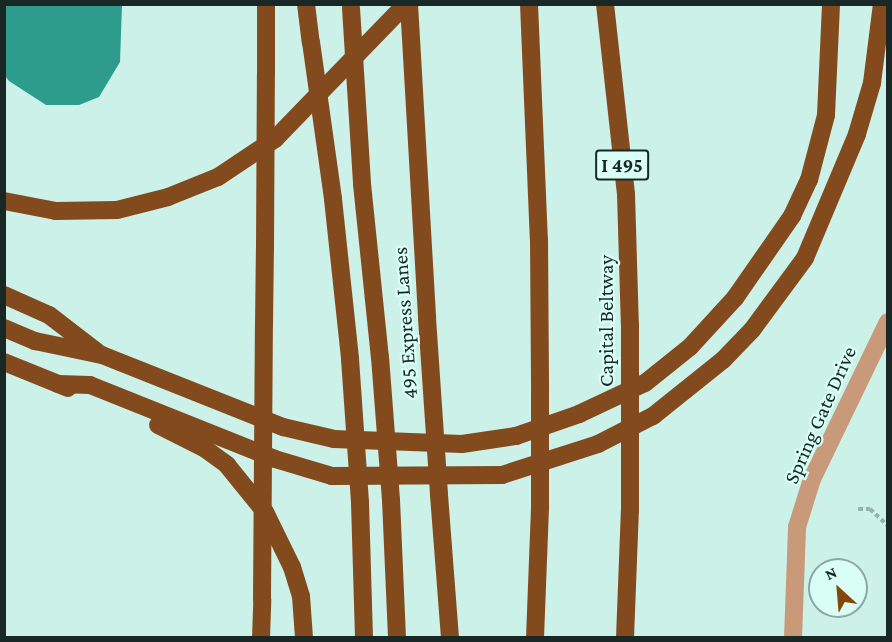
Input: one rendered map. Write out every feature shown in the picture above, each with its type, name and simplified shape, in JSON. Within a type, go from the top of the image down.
[{"type":"highway","points":[[261,638],[266,4]]},
{"type":"highway","points":[[306,4],[333,200],[350,359],[360,503],[364,638]]},
{"type":"highway","points":[[4,201],[56,211],[117,210],[152,202],[209,181],[275,139],[407,4]]},
{"type":"highway","name":"495 Express Lanes","points":[[407,4],[450,638]]},
{"type":"highway","points":[[529,4],[540,391],[540,505],[535,638]]},
{"type":"highway","name":"Capital Beltway","points":[[605,4],[626,194],[630,326],[630,510],[625,638]]},
{"type":"highway","points":[[4,328],[35,341],[102,355],[283,427],[334,439],[403,444],[462,444],[516,436],[579,414],[645,383],[710,329],[792,216],[809,180],[826,115],[831,4]]},
{"type":"highway","points":[[58,384],[90,386],[275,459],[332,476],[502,475],[598,444],[653,416],[723,360],[752,330],[805,258],[857,134],[872,83],[882,4]]},
{"type":"highway","points":[[351,6],[362,184],[392,500],[397,638]]},
{"type":"highway","points":[[4,295],[49,315],[102,355]]},
{"type":"highway","points":[[4,362],[181,435],[227,465],[247,487],[280,539],[301,596],[304,638]]},
{"type":"street","name":"Spring Gate Drive","points":[[793,638],[797,527],[812,479],[888,322]]},
{"type":"path","points":[[858,509],[870,509],[888,526]]},
{"type":"shaded area","points":[[4,5],[122,5],[120,62],[99,97],[79,105],[46,105],[9,81],[5,76]]}]
